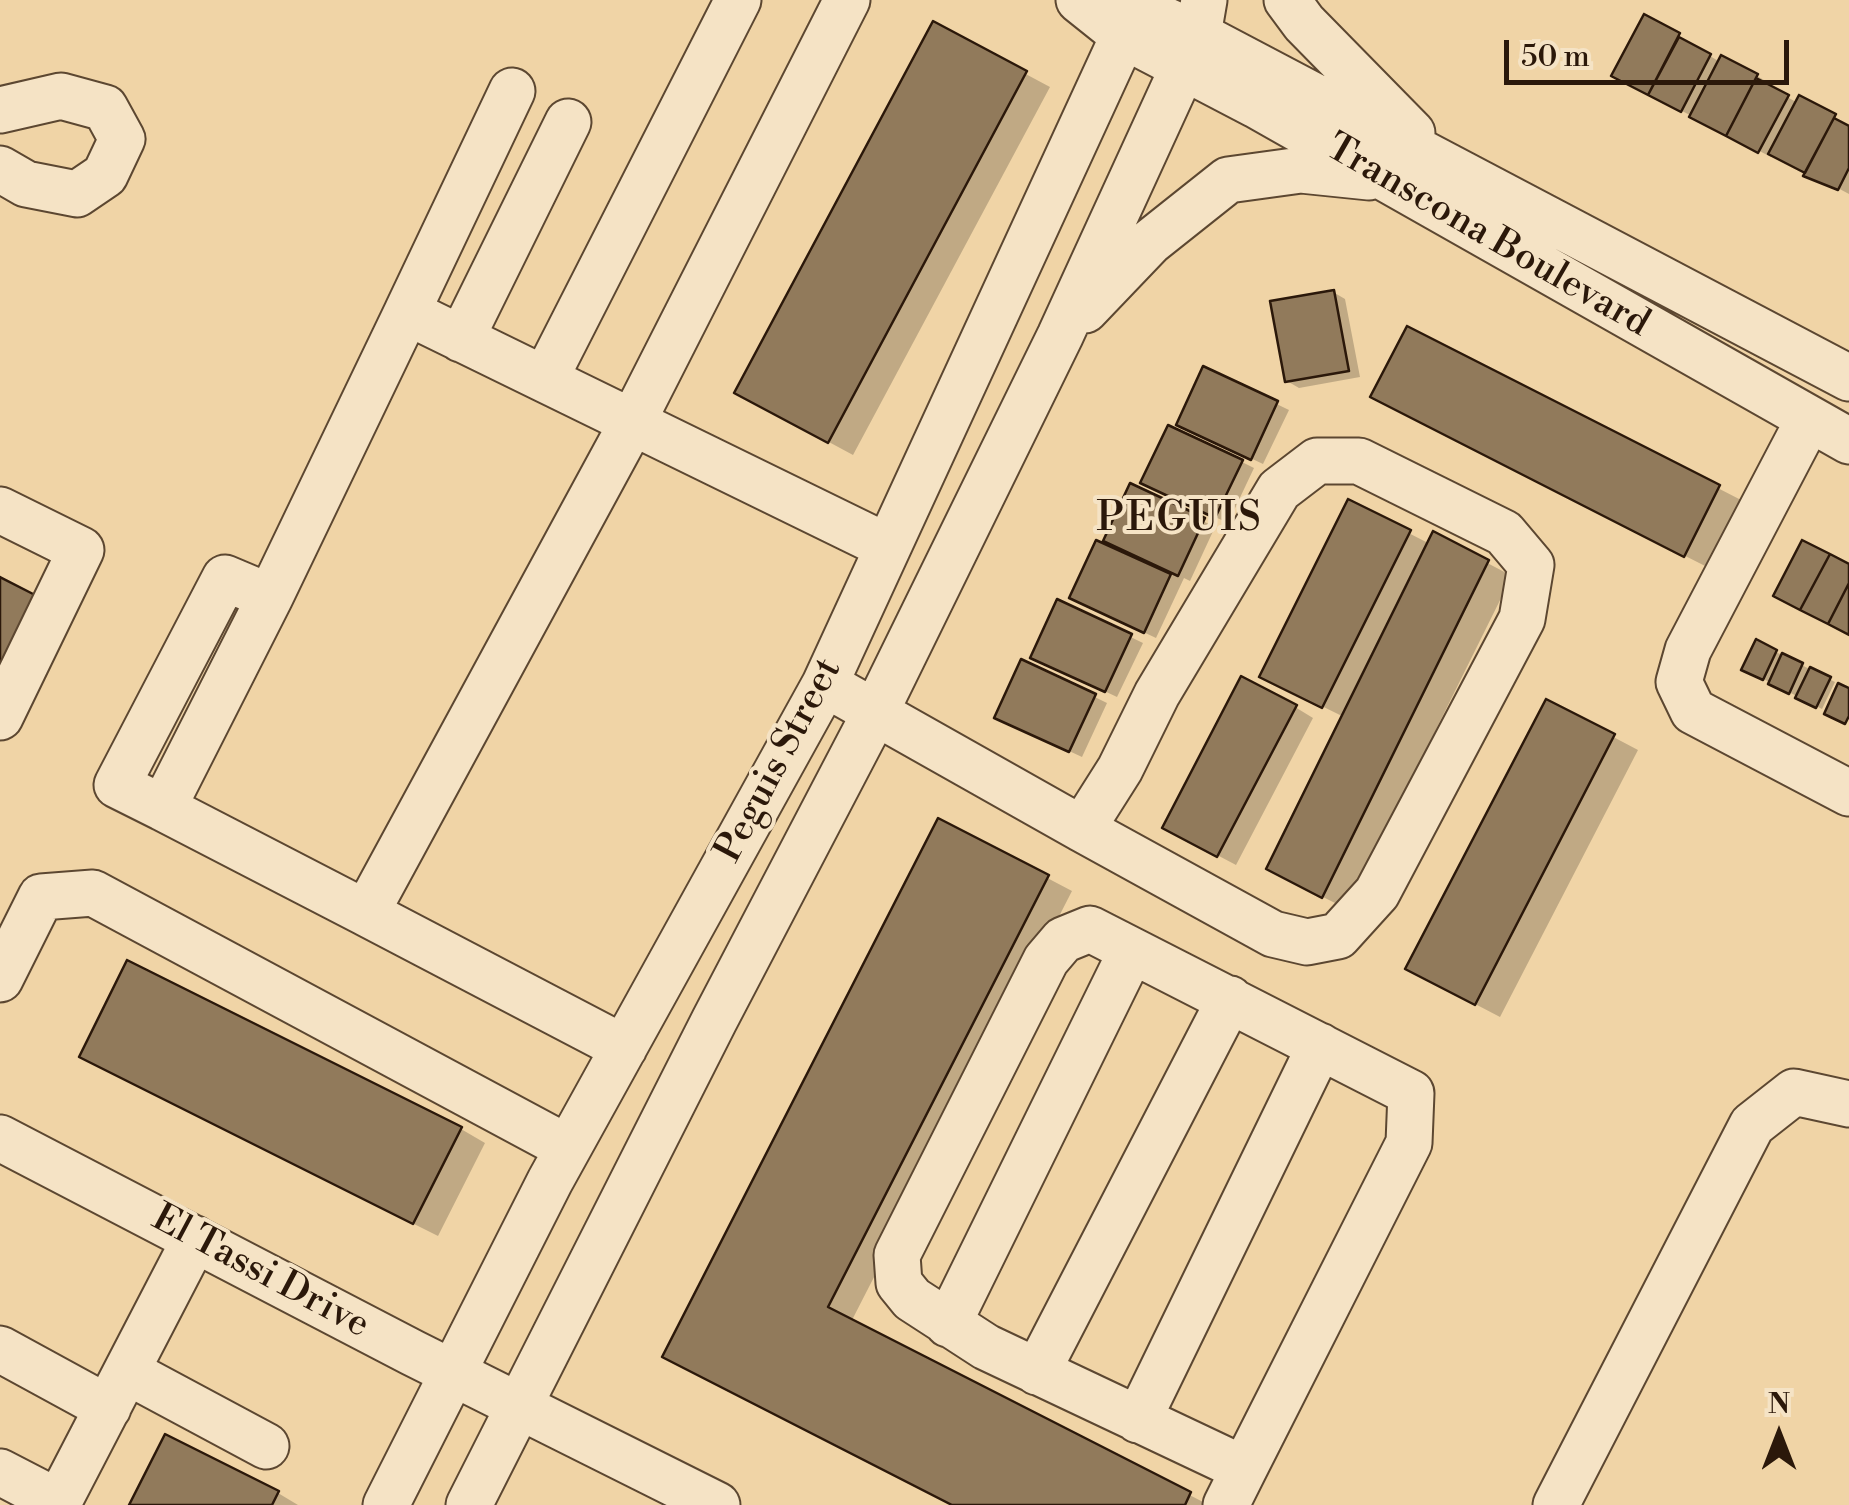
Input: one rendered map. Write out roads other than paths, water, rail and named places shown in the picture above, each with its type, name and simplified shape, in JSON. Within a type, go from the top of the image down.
[{"type":"street","points":[[545,379],[738,0]]},
{"type":"street","points":[[366,914],[632,423],[846,0]]},
{"type":"street","name":"Transcona Boulevard","points":[[1079,0],[1131,10],[1195,34],[1849,378]]},
{"type":"street","points":[[1287,0],[1304,23],[1446,166]]},
{"type":"street","name":"Peguis Street","points":[[386,1505],[568,1148],[825,684],[1131,10]]},
{"type":"street","name":"Transcona Boulevard","points":[[1195,34],[1386,179],[1849,441]]},
{"type":"street","name":"Peguis Street","points":[[469,1505],[875,713],[1060,336],[1195,34]]},
{"type":"street","points":[[164,808],[270,597],[512,92]]},
{"type":"street","points":[[0,110],[61,96],[105,108],[122,139],[105,175],[77,194],[26,184],[0,169]]},
{"type":"street","points":[[461,339],[568,122]]},
{"type":"street","points":[[1060,336],[1150,242],[1228,180],[1301,170],[1386,179]]},
{"type":"street","points":[[407,312],[888,547]]},
{"type":"street","points":[[1809,419],[1688,650],[1680,682],[1693,712],[1849,794]]},
{"type":"street","points":[[825,684],[1082,829],[1273,934],[1307,942],[1338,936],[1377,892],[1522,619],[1531,565],[1504,533],[1358,461],[1318,461],[1279,490],[1157,694],[1120,770],[1082,829]]},
{"type":"street","points":[[0,510],[81,550],[0,717]]},
{"type":"street","points":[[270,597],[226,578],[117,785],[624,1048]]},
{"type":"street","points":[[172,679],[217,702]]},
{"type":"street","points":[[0,979],[41,897],[93,893],[568,1148]]},
{"type":"street","points":[[1090,929],[1230,999],[1411,1093],[1409,1143],[1235,1487],[1138,1420],[948,1324],[912,1298],[899,1283],[896,1255],[1046,960],[1062,940],[1090,929]]},
{"type":"street","points":[[948,1324],[1132,952]]},
{"type":"street","points":[[1037,1372],[1230,999]]},
{"type":"street","points":[[1138,1420],[1320,1046]]},
{"type":"street","points":[[1556,1505],[1752,1125],[1794,1092],[1849,1104]]},
{"type":"street","name":"El Tassi Drive","points":[[3,1146],[195,1239],[717,1505]]},
{"type":"street","points":[[0,1472],[58,1504],[195,1239]]},
{"type":"street","points":[[0,1349],[266,1446]]},
{"type":"district","name":"PEGUIS","points":[[1180,520]]}]
